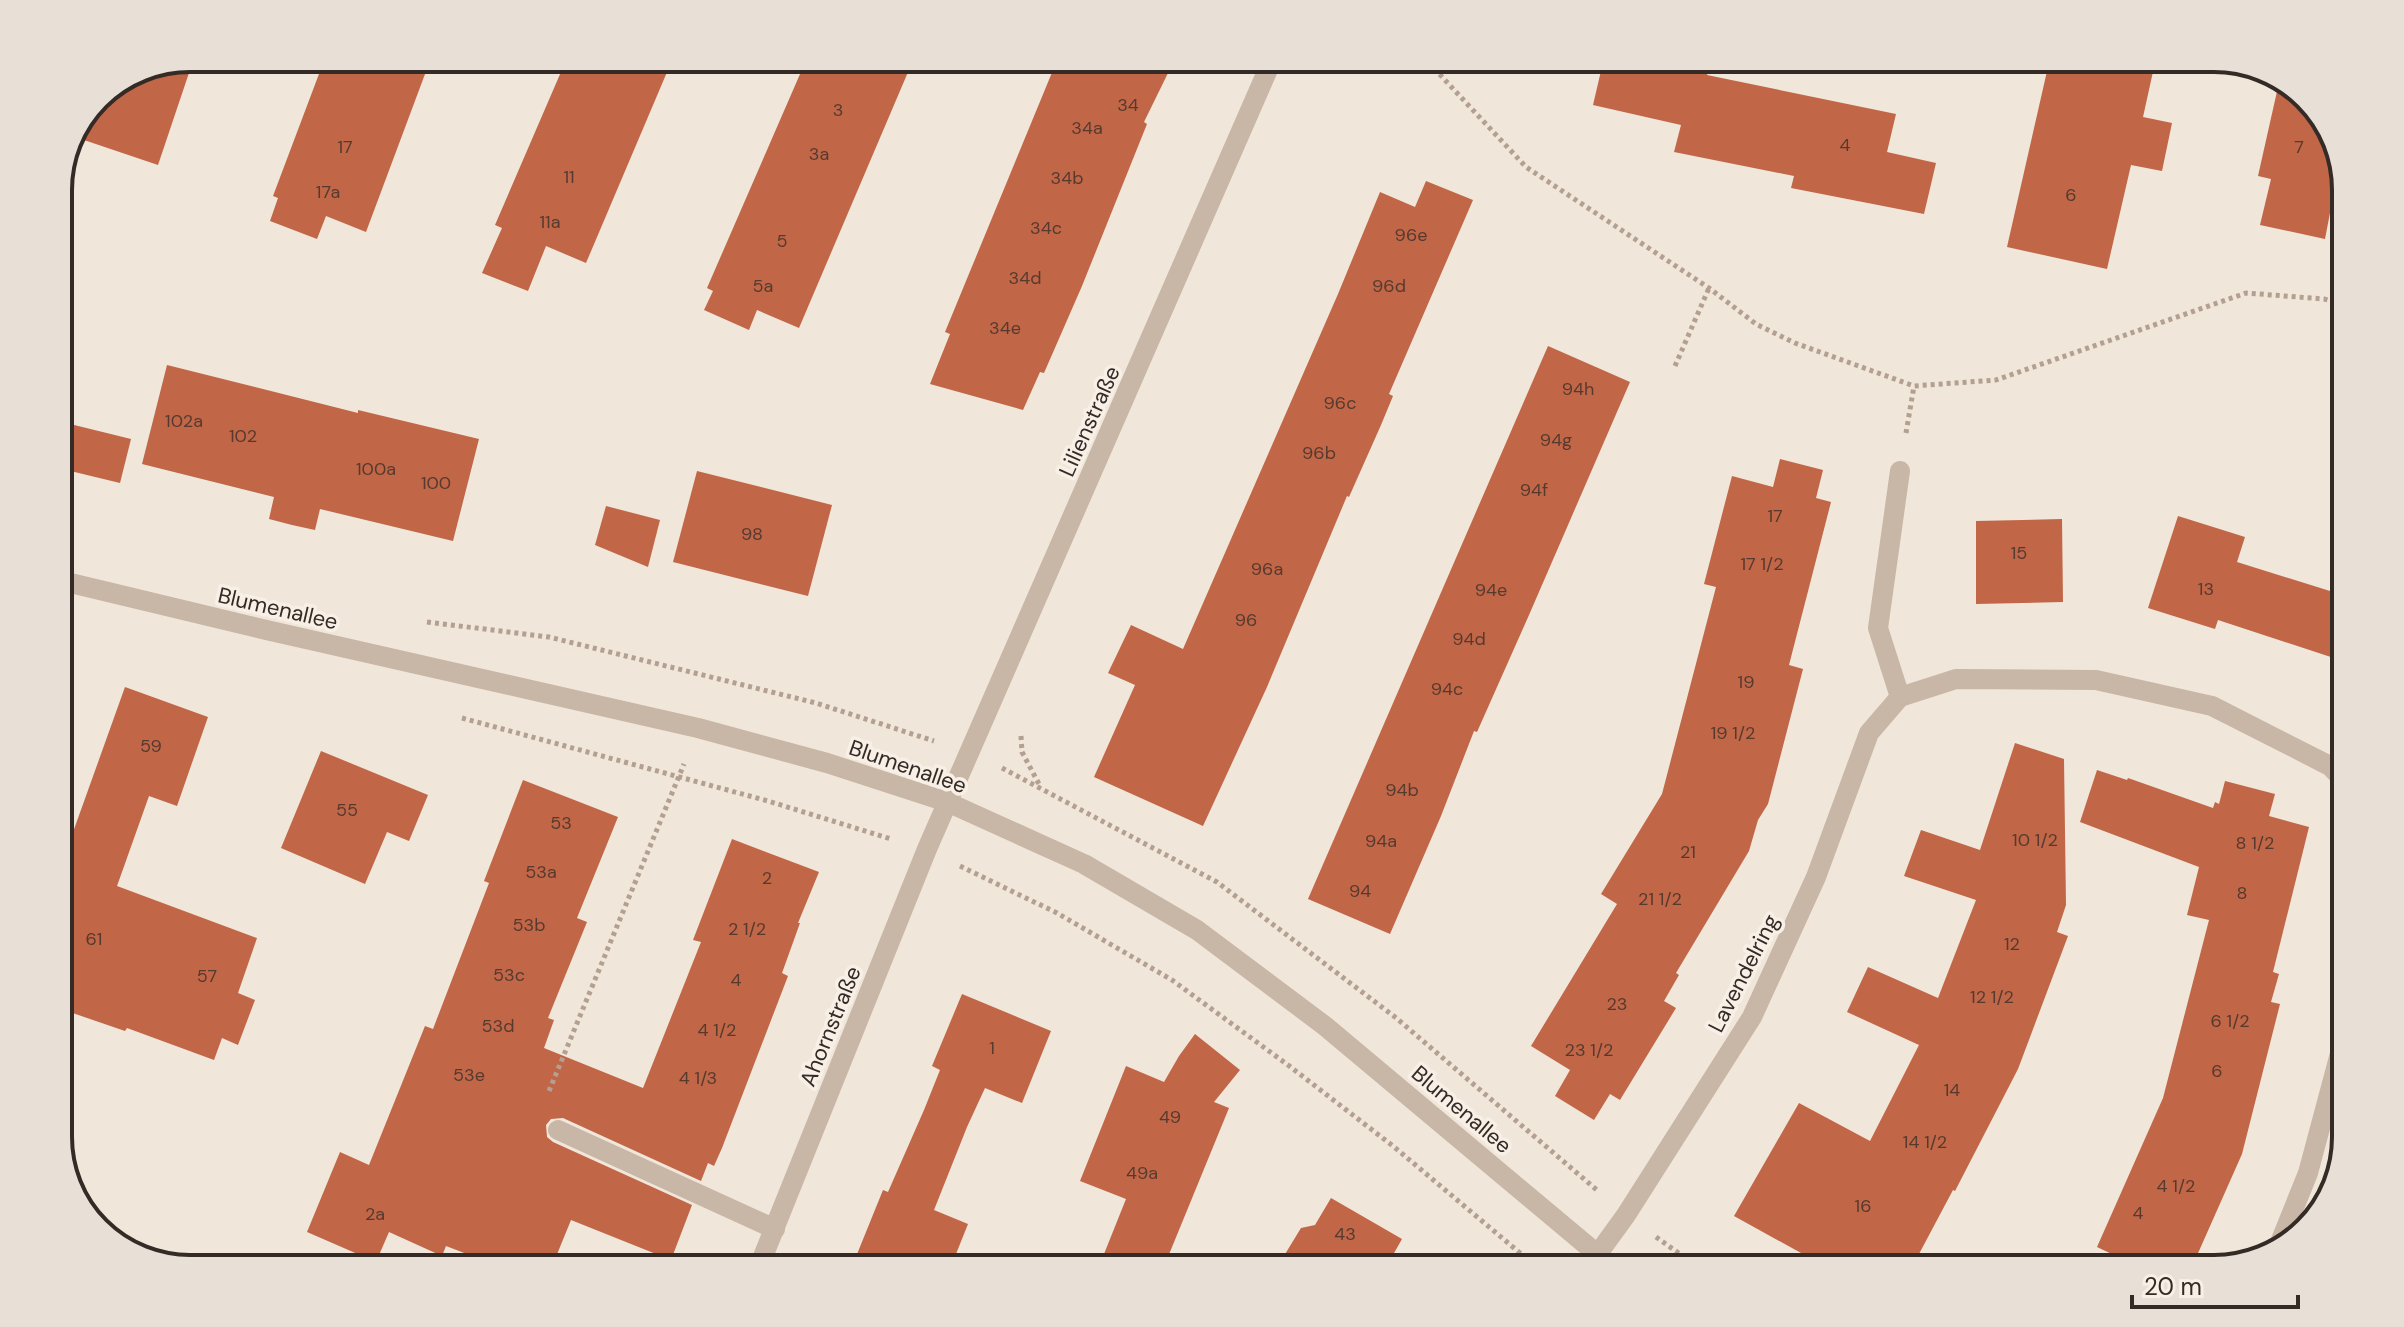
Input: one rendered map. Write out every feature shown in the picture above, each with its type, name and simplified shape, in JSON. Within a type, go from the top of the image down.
[{"type":"street","name":"Lilienstraße","points":[[947,802],[1267,72]]},
{"type":"street","points":[[1900,471],[1878,628],[1900,697],[1956,679],[2096,680],[2212,706],[2332,768]]},
{"type":"street","name":"Blumenallee","points":[[72,583],[698,728],[827,763],[947,802],[1084,864],[1197,930],[1325,1026],[1597,1255]]},
{"type":"street","name":"Lavendelring","points":[[1597,1255],[1626,1215],[1752,1017],[1816,877],[1869,733],[1900,697]]},
{"type":"street","name":"Ahornstraße","points":[[764,1255],[947,802]]},
{"type":"street","points":[[2285,1231],[2308,1173],[2332,1083]]},
{"type":"street","points":[[558,1130],[775,1229]]},
{"type":"path","points":[[1437,72],[1526,167],[1709,288],[1756,324],[1795,343],[1914,386],[1996,380],[2246,293],[2332,301]]},
{"type":"path","points":[[1675,366],[1709,288]]},
{"type":"path","points":[[1900,471],[1914,386]]},
{"type":"path","points":[[416,620],[549,637],[816,703],[970,752]]},
{"type":"path","points":[[453,716],[927,849],[1057,913],[1172,980],[1288,1065],[1393,1146],[1522,1255]]},
{"type":"path","points":[[558,1130],[547,1096],[698,728]]},
{"type":"building","points":[[189,72],[158,165],[83,140],[96,118],[125,92],[167,74]]},
{"type":"building","points":[[320,72],[426,72],[366,232],[326,216],[317,239],[270,221],[278,198],[273,196]]},
{"type":"building","points":[[561,72],[667,72],[586,263],[546,246],[528,291],[482,273],[502,228],[495,225]]},
{"type":"building","points":[[801,72],[908,72],[799,328],[757,310],[749,330],[704,310],[713,291],[707,288]]},
{"type":"building","points":[[1052,72],[1168,73],[1144,122],[1147,124],[1082,286],[1044,373],[1040,372],[1023,410],[930,384],[950,334],[945,332]]},
{"type":"building","points":[[1601,72],[1708,72],[1707,75],[1896,114],[1887,152],[1936,163],[1924,214],[1791,188],[1794,176],[1674,152],[1681,125],[1593,105]]},
{"type":"building","points":[[2047,72],[2153,72],[2143,117],[2172,123],[2162,171],[2131,165],[2107,269],[2007,247]]},
{"type":"building","points":[[2277,91],[2303,112],[2326,152],[2332,202],[2325,239],[2260,225],[2271,179],[2258,176]]},
{"type":"building","points":[[1426,181],[1473,200],[1389,394],[1393,396],[1381,425],[1203,826],[1094,777],[1135,685],[1108,673],[1131,625],[1183,649],[1380,192],[1415,207]]},
{"type":"building","points":[[1548,346],[1630,382],[1477,732],[1474,731],[1390,934],[1308,899]]},
{"type":"building","points":[[167,365],[358,413],[358,410],[479,439],[453,541],[320,509],[315,530],[292,525],[269,519],[274,497],[142,464]]},
{"type":"building","points":[[72,424],[131,439],[120,483],[72,471]]},
{"type":"building","points":[[1780,459],[1823,470],[1816,498],[1831,502],[1789,665],[1803,669],[1768,804],[1758,820],[1749,851],[1676,973],[1679,975],[1664,1001],[1676,1008],[1620,1100],[1610,1094],[1594,1120],[1555,1096],[1570,1070],[1531,1046],[1617,904],[1601,894],[1662,794],[1716,587],[1704,584],[1732,476],[1773,487]]},
{"type":"building","points":[[697,471],[832,505],[808,596],[673,562]]},
{"type":"building","points":[[606,506],[660,520],[648,567],[595,545]]},
{"type":"building","points":[[2178,516],[2245,537],[2237,562],[2332,592],[2332,657],[2218,620],[2215,629],[2148,608]]},
{"type":"building","points":[[2062,519],[2063,602],[1976,604],[1976,521]]},
{"type":"building","points":[[125,687],[208,717],[177,806],[149,796],[117,886],[257,938],[238,993],[255,1000],[238,1045],[222,1038],[214,1060],[127,1028],[125,1031],[72,1013],[72,835]]},
{"type":"building","points":[[2015,743],[2064,759],[2066,905],[2057,932],[2068,936],[2018,1069],[1955,1191],[1918,1255],[1805,1255],[1734,1216],[1799,1103],[1870,1141],[1919,1045],[1847,1012],[1868,967],[1938,998],[1976,900],[1904,876],[1921,830],[1980,850]]},
{"type":"building","points":[[321,751],[428,795],[409,841],[387,832],[365,884],[281,848]]},
{"type":"building","points":[[2097,770],[2213,808],[2215,802],[2219,804],[2225,781],[2275,794],[2269,816],[2309,827],[2273,972],[2279,974],[2271,1002],[2280,1004],[2242,1154],[2197,1255],[2114,1255],[2097,1247],[2163,1098],[2209,920],[2187,915],[2199,867],[2080,822]]},
{"type":"building","points":[[523,780],[618,817],[577,918],[587,922],[548,1018],[554,1020],[544,1048],[643,1088],[701,942],[693,940],[732,839],[819,872],[782,973],[788,976],[722,1148],[714,1166],[708,1163],[701,1181],[563,1118],[551,1119],[546,1125],[547,1137],[553,1142],[692,1205],[673,1255],[658,1255],[571,1220],[557,1255],[469,1255],[446,1246],[440,1255],[389,1232],[379,1255],[360,1255],[307,1232],[340,1152],[369,1165],[425,1026],[433,1029],[489,883],[484,881]]},
{"type":"building","points":[[962,994],[1051,1031],[1022,1103],[985,1088],[967,1127],[934,1210],[968,1224],[956,1255],[857,1255],[883,1190],[888,1192],[940,1070],[932,1066]]},
{"type":"building","points":[[1195,1034],[1240,1070],[1214,1102],[1229,1108],[1169,1255],[1104,1255],[1126,1199],[1080,1181],[1126,1066],[1164,1082]]},
{"type":"building","points":[[1331,1198],[1402,1239],[1393,1255],[1285,1255],[1301,1228],[1315,1225]]}]
